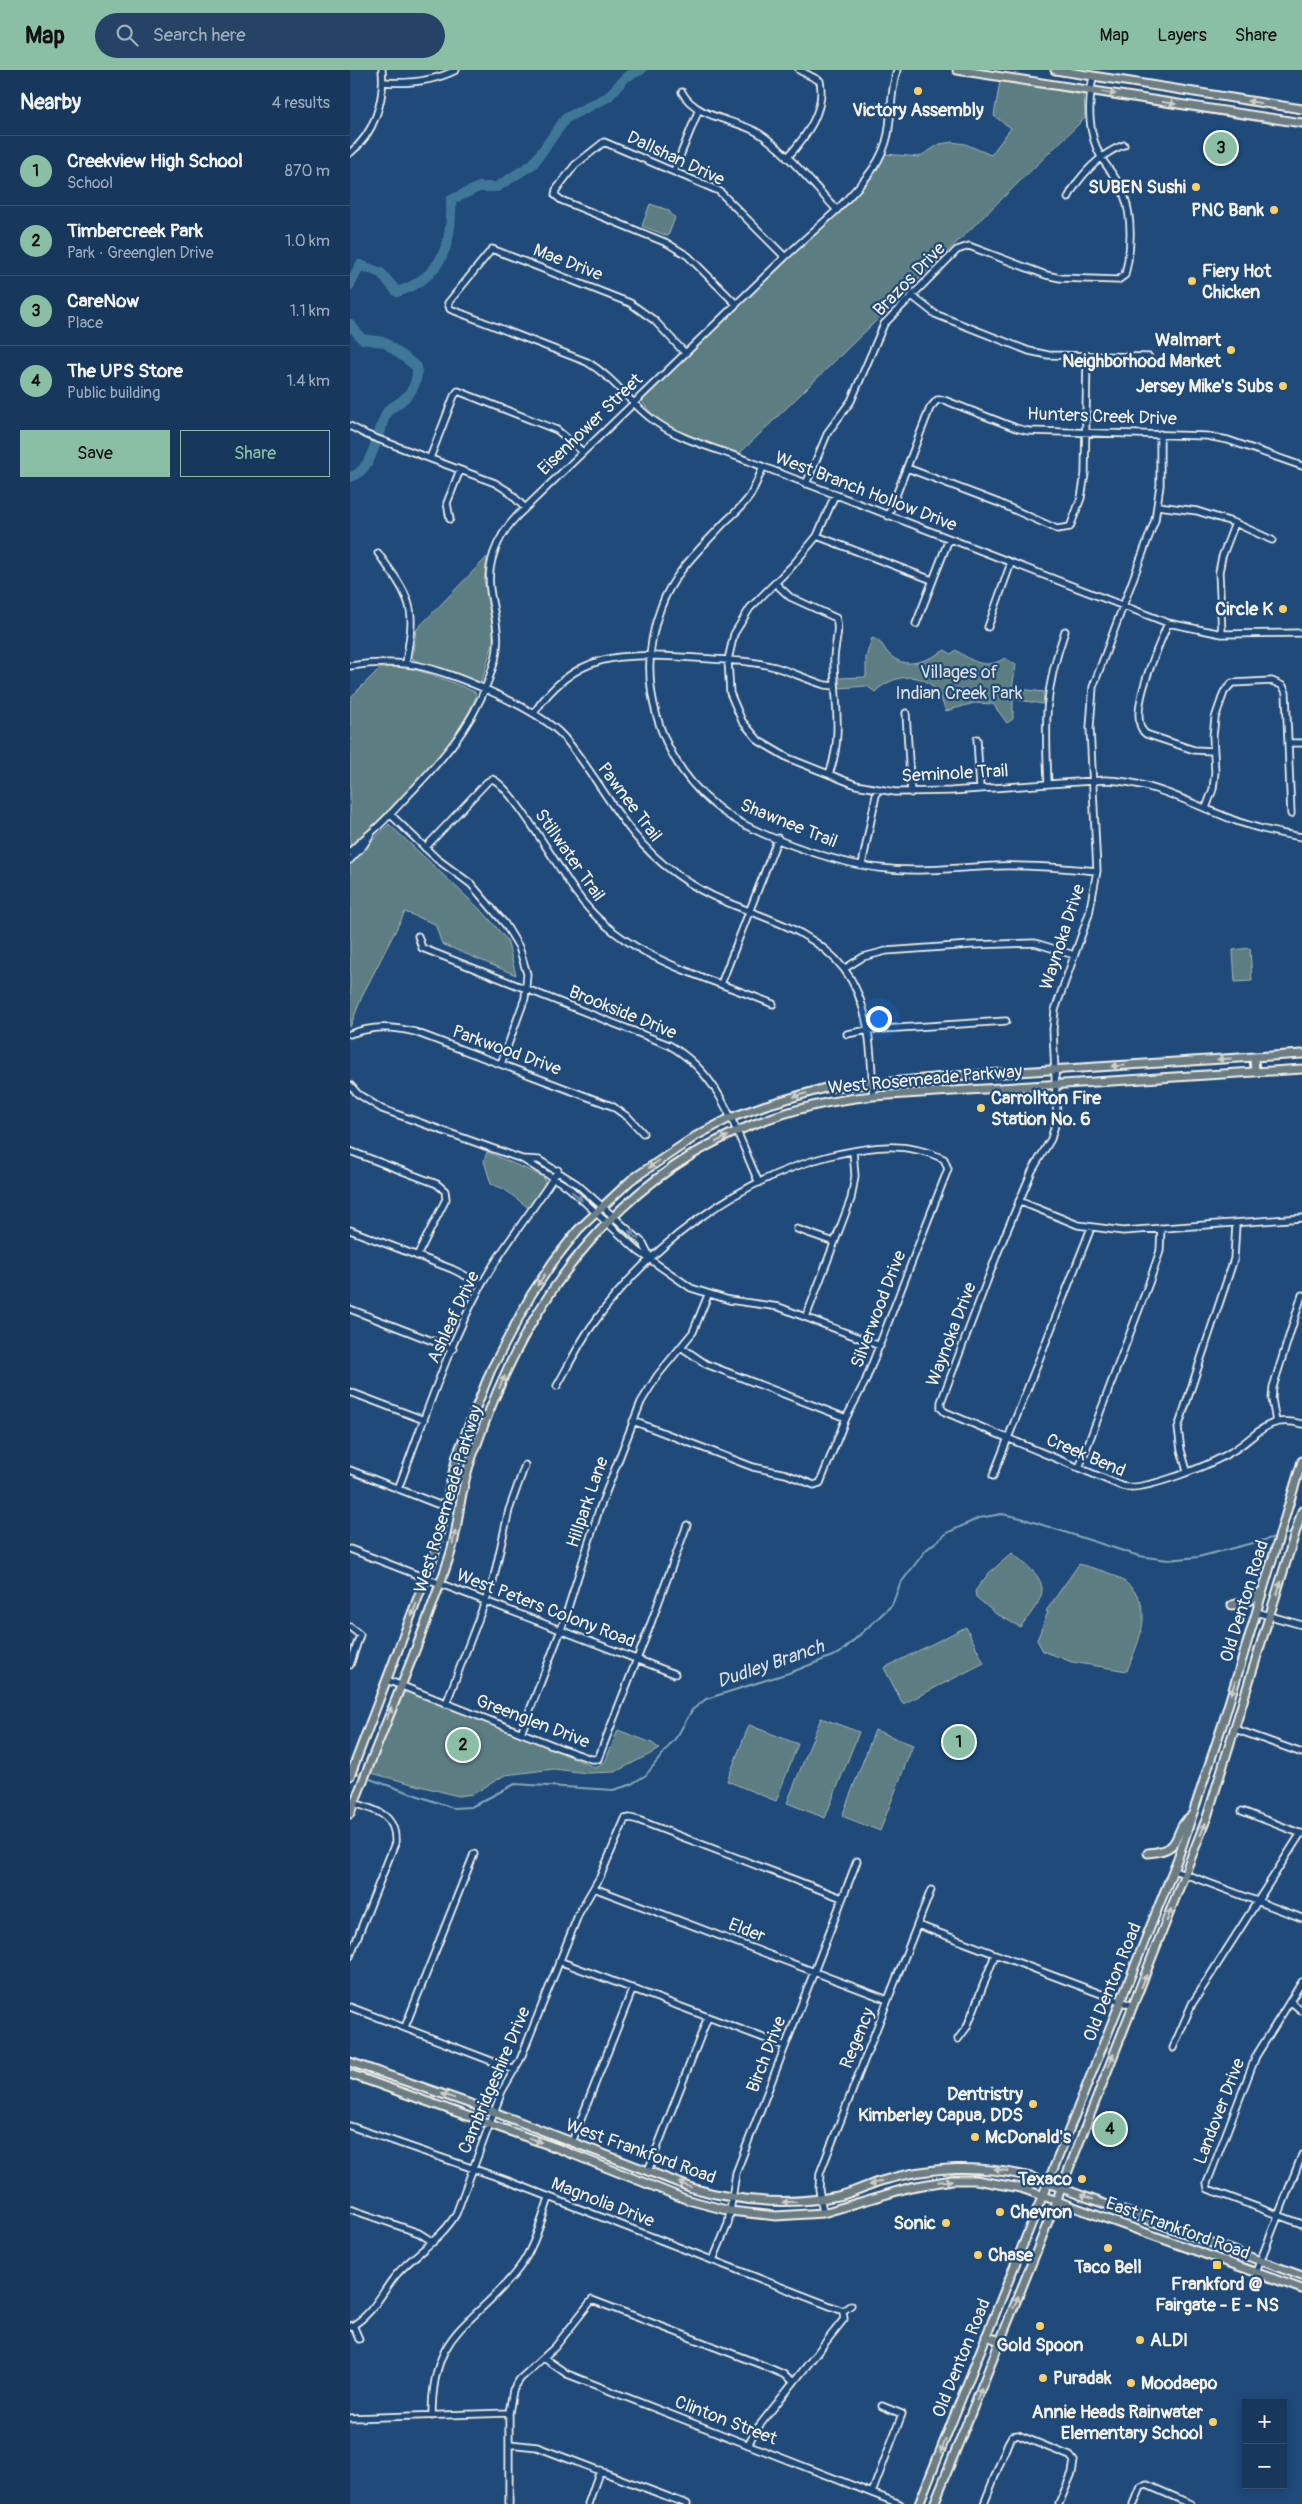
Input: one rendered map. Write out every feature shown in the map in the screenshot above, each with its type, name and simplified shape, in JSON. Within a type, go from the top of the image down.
[{"type":"main road","points":[[957,70],[1302,123]]},
{"type":"main road","points":[[1056,70],[1302,109]]},
{"type":"main road","points":[[1189,106],[1191,91]]},
{"type":"main road","name":"West Rosemeade Parkway","points":[[350,1776],[435,1553],[457,1455],[494,1363],[531,1295],[553,1262],[595,1213],[631,1180],[672,1150],[730,1118],[825,1088],[873,1082],[955,1076],[1302,1054]]},
{"type":"main road","points":[[1254,1057],[1255,1072]]},
{"type":"main road","points":[[1166,1063],[1168,1077]]},
{"type":"main road","name":"West Rosemeade Parkway","points":[[350,1814],[439,1583],[454,1538],[468,1470],[494,1399],[548,1296],[571,1262],[606,1222],[639,1192],[677,1164],[736,1132],[821,1102],[956,1090],[1302,1068]]},
{"type":"main road","points":[[955,1076],[956,1090]]},
{"type":"main road","name":"Old Denton Road","points":[[919,2504],[1174,1870],[1222,1726],[1302,1461]]},
{"type":"main road","name":"Old Denton Road","points":[[934,2504],[1134,2006],[1207,1817],[1302,1511]]},
{"type":"main road","points":[[1232,1606],[1251,1600],[1262,1591]]},
{"type":"main road","points":[[1148,1853],[1170,1849],[1176,1842],[1187,1819],[1193,1814]]},
{"type":"main road","name":"West Frankford Road","points":[[350,2062],[494,2112],[692,2188],[732,2197],[766,2202],[821,2199],[845,2194],[911,2173],[949,2167],[979,2167],[1004,2170],[1048,2183]]},
{"type":"main road","points":[[1091,2073],[1104,2078]]},
{"type":"main road","name":"West Frankford Road","points":[[350,2074],[557,2148],[688,2200],[730,2212],[776,2216],[823,2213],[911,2186],[952,2180],[993,2182],[1043,2195]]},
{"type":"main road","name":"East Frankford Road","points":[[1048,2183],[1302,2276]]},
{"type":"main road","name":"East Frankford Road","points":[[1043,2195],[1302,2289]]},
{"type":"main road","points":[[1138,2229],[1143,2218]]},
{"type":"main road","points":[[986,2336],[1000,2341]]},
{"type":"street","points":[[350,153],[371,128],[381,99],[384,82],[382,70]]},
{"type":"street","points":[[384,82],[426,80],[456,70]]},
{"type":"street","points":[[787,158],[808,131],[820,98],[820,81],[799,70]]},
{"type":"street","name":"Eisenhower Street","points":[[350,852],[390,814],[454,745],[472,718],[495,660],[498,638],[489,586],[493,556],[505,531],[525,508],[736,304],[837,210],[870,174],[881,156],[888,132],[890,98],[897,70]]},
{"type":"street","name":"Brazos Drive","points":[[806,484],[828,432],[851,401],[884,324],[957,250],[969,246],[1046,275],[1060,278],[1118,280],[1125,275],[1129,214],[1119,182],[1102,158],[1092,136],[1090,90],[1093,76]]},
{"type":"street","points":[[682,92],[688,102],[699,109],[755,131],[787,158],[837,210]]},
{"type":"street","points":[[674,171],[699,109]]},
{"type":"street","name":"Dallshan Drive","points":[[736,304],[688,256],[667,243],[561,200],[555,195],[575,165],[604,142],[674,171],[723,194],[786,257]]},
{"type":"street","points":[[1068,198],[1074,185],[1102,158],[1115,148],[1124,145]]},
{"type":"street","name":"Mae Drive","points":[[448,306],[492,249],[630,303],[654,320],[686,353]]},
{"type":"street","points":[[912,296],[935,314],[1029,351],[1048,355],[1149,357]]},
{"type":"street","name":"West Branch Hollow Drive","points":[[448,306],[450,309],[586,362],[605,373],[634,403],[671,431],[1168,624],[1222,634],[1302,633]]},
{"type":"street","points":[[907,468],[999,503],[1057,529],[1070,527],[1084,488],[1087,356]]},
{"type":"street","points":[[430,458],[454,396],[458,391],[552,427],[583,452]]},
{"type":"street","name":"Hunters Creek Drive","points":[[888,516],[930,408],[937,400],[944,400],[1016,428],[1218,438],[1302,466]]},
{"type":"street","points":[[350,426],[367,435],[500,486],[525,508]]},
{"type":"street","name":"Waynoka Drive","points":[[941,1408],[940,1402],[1019,1201],[1054,1129],[1057,1118],[1057,1084],[1053,1032],[1055,1010],[1089,914],[1097,871],[1090,727],[1093,687],[1152,529],[1158,506],[1160,434]]},
{"type":"street","name":"Shawnee Trail","points":[[763,467],[745,502],[693,556],[674,580],[661,606],[651,654],[650,679],[657,720],[665,742],[679,766],[702,794],[717,808],[740,822],[819,854],[862,865],[916,870],[1028,865],[1097,871]]},
{"type":"street","points":[[450,519],[447,503],[460,470]]},
{"type":"street","name":"Seminole Trail","points":[[835,495],[817,536],[802,555],[750,608],[737,627],[728,660],[730,693],[737,712],[759,741],[776,752],[829,774],[877,790],[910,793],[1114,780],[1138,783],[1266,830],[1302,837]]},
{"type":"street","points":[[1158,506],[1197,511],[1235,523],[1272,540]]},
{"type":"street","points":[[1222,634],[1219,572],[1222,557],[1235,523]]},
{"type":"street","points":[[817,536],[932,580]]},
{"type":"street","points":[[916,624],[949,539]]},
{"type":"street","points":[[378,553],[398,581],[409,603],[411,620],[406,664]]},
{"type":"street","points":[[988,627],[1011,563]]},
{"type":"street","points":[[775,583],[790,597],[836,618],[839,625],[834,644],[838,741],[829,774]]},
{"type":"street","points":[[1168,624],[1142,691],[1138,722],[1140,729],[1146,734],[1194,750],[1213,751]]},
{"type":"street","points":[[1048,783],[1045,730],[1047,698],[1054,663],[1065,631]]},
{"type":"street","points":[[534,713],[558,685],[586,667],[616,656],[651,654],[728,660],[775,667],[825,685],[835,686]]},
{"type":"street","name":"Pawnee Trail","points":[[350,666],[406,664],[438,672],[516,703],[534,713],[562,736],[617,815],[654,857],[704,892],[802,933],[822,946],[844,969],[860,998],[868,1030],[873,1096]]},
{"type":"street","points":[[1206,808],[1214,783],[1215,718],[1229,685],[1272,681],[1283,686],[1289,743],[1291,814]]},
{"type":"street","points":[[906,713],[910,793]]},
{"type":"street","points":[[977,739],[980,788]]},
{"type":"street","points":[[1289,743],[1302,743]]},
{"type":"street","name":"Stillwater Trail","points":[[425,848],[487,782],[492,779],[497,780],[516,803],[578,897],[599,920],[631,944],[658,959],[773,1004]]},
{"type":"street","points":[[862,865],[877,790]]},
{"type":"street","points":[[390,814],[425,848],[471,884],[505,924],[524,959],[526,989],[501,1064]]},
{"type":"street","name":"Eisenhower Street","points":[[350,860],[364,846],[372,832]]},
{"type":"street","points":[[721,984],[778,838]]},
{"type":"street","name":"Brookside Drive","points":[[418,936],[422,948],[669,1045],[683,1053],[710,1079],[759,1182]]},
{"type":"street","points":[[844,969],[863,957],[886,950],[980,944],[1035,944],[1074,955]]},
{"type":"street","points":[[847,1034],[868,1030],[1006,1021]]},
{"type":"street","name":"Parkwood Drive","points":[[350,1034],[366,1028],[399,1028],[612,1106],[629,1118],[643,1133]]},
{"type":"street","points":[[350,1085],[358,1094],[382,1109],[522,1159],[568,1187],[638,1251],[678,1281],[708,1295],[729,1300],[765,1303],[880,1346]]},
{"type":"street","name":"Silverwood Drive","points":[[633,1422],[754,1467],[786,1474],[814,1485],[820,1483],[846,1418],[860,1395],[880,1346],[948,1169],[944,1159],[934,1154],[911,1148],[891,1145],[853,1151]]},
{"type":"street","points":[[350,1151],[442,1186],[446,1191],[446,1199],[417,1256]]},
{"type":"street","points":[[557,1386],[591,1327],[651,1259],[684,1230],[759,1182],[808,1163],[853,1151],[854,1187],[806,1318]]},
{"type":"street","points":[[522,1159],[539,1160],[558,1170],[643,1243],[651,1259]]},
{"type":"street","name":"Ashleaf Drive","points":[[398,1489],[453,1349],[482,1284],[503,1249],[543,1197],[558,1170]]},
{"type":"street","points":[[1019,1201],[1091,1228],[1122,1231],[1302,1218]]},
{"type":"street","points":[[1187,1470],[1181,1450],[1178,1428],[1234,1259],[1236,1224]]},
{"type":"street","points":[[993,1476],[1091,1228]]},
{"type":"street","points":[[1079,1468],[1160,1251],[1161,1228]]},
{"type":"street","points":[[797,1229],[834,1242]]},
{"type":"street","points":[[350,1230],[466,1275],[482,1284]]},
{"type":"street","name":"Hillpark Lane","points":[[521,1733],[561,1630],[599,1510],[646,1391],[693,1332],[708,1295]]},
{"type":"street","points":[[1302,1295],[1273,1387],[1272,1399],[1276,1422],[1284,1420],[1302,1424]]},
{"type":"street","points":[[350,1309],[453,1349]]},
{"type":"street","points":[[681,1347],[706,1364],[846,1418]]},
{"type":"street","points":[[350,1392],[424,1420]]},
{"type":"street","name":"Creek Bend","points":[[941,1408],[945,1412],[1122,1486],[1136,1489],[1154,1485],[1230,1453],[1262,1427],[1276,1422]]},
{"type":"street","points":[[446,1704],[498,1562],[510,1510],[525,1465]]},
{"type":"street","points":[[350,1470],[437,1504],[446,1504]]},
{"type":"street","points":[[638,1659],[687,1525]]},
{"type":"street","name":"West Peters Colony Road","points":[[350,1549],[675,1674]]},
{"type":"street","points":[[1256,1612],[1302,1625]]},
{"type":"street","points":[[350,1627],[360,1635],[350,1665]]},
{"type":"street","name":"Greenglen Drive","points":[[387,1680],[521,1733],[591,1759],[598,1759],[638,1659]]},
{"type":"street","points":[[1235,1730],[1302,1753]]},
{"type":"street","points":[[350,1956],[395,1842],[396,1833],[395,1827],[388,1818],[354,1800]]},
{"type":"street","points":[[1173,2048],[1192,2004],[1302,1834],[1242,1811]]},
{"type":"street","name":"Cambridgeshire Drive","points":[[359,2339],[352,2326],[370,2312],[397,2274],[448,2228],[456,2214],[502,2091],[520,2060],[579,1913],[594,1888],[625,1819],[638,1820],[842,1898]]},
{"type":"street","points":[[405,2027],[474,1854]]},
{"type":"street","name":"Birch Drive","points":[[713,2260],[728,2224],[736,2173],[857,1861]]},
{"type":"street","points":[[1174,1870],[1302,1918]]},
{"type":"street","name":"Elder","points":[[594,1888],[888,2000]]},
{"type":"street","name":"Regency","points":[[823,2213],[820,2173],[931,1890]]},
{"type":"street","points":[[918,1925],[1134,2006]]},
{"type":"street","points":[[958,2039],[967,2027],[995,1955]]},
{"type":"street","points":[[559,1961],[785,2046]]},
{"type":"street","name":"Landover Drive","points":[[1278,2216],[1208,2189],[1208,2183],[1256,2056],[1302,1982]]},
{"type":"street","points":[[572,2142],[633,1988]]},
{"type":"street","points":[[1290,2001],[1302,2011]]},
{"type":"street","points":[[350,2007],[515,2070]]},
{"type":"street","points":[[648,2171],[708,2017]]},
{"type":"street","name":"Magnolia Drive","points":[[350,2126],[473,2168],[843,2311]]},
{"type":"street","points":[[1256,2272],[1302,2155]]},
{"type":"street","points":[[432,2416],[433,2380],[442,2352],[456,2331],[489,2301],[520,2266],[549,2198]]},
{"type":"street","points":[[350,2209],[419,2233],[433,2242]]},
{"type":"street","points":[[1278,2216],[1302,2224]]},
{"type":"street","points":[[590,2293],[592,2300]]},
{"type":"street","points":[[592,2300],[762,2365],[783,2374],[794,2382]]},
{"type":"street","points":[[509,2504],[509,2414],[514,2385],[544,2358],[576,2322],[592,2300]]},
{"type":"street","points":[[748,2445],[755,2431],[844,2319],[843,2311],[851,2305]]},
{"type":"street","name":"Clinton Street","points":[[544,2358],[567,2374],[900,2504]]},
{"type":"street","points":[[872,2493],[902,2414],[882,2406]]},
{"type":"street","points":[[350,2418],[509,2414]]},
{"type":"street","points":[[984,2504],[1012,2436],[1018,2435],[1042,2444],[1074,2461],[1072,2473],[1059,2504]]},
{"type":"street","points":[[508,2444],[537,2447],[687,2504]]},
{"type":"street","points":[[588,2504],[600,2470]]},
{"type":"street","points":[[1134,2504],[1141,2487],[1147,2485],[1191,2504]]},
{"type":"green space","points":[[1000,81],[1084,95],[1085,118],[739,454],[685,434],[649,411],[642,401],[865,185],[885,154],[919,157],[940,144],[952,142],[965,144],[991,155],[1011,128],[994,116]]},
{"type":"green space","points":[[650,204],[668,210],[675,218],[668,236],[642,226]]},
{"type":"green space","points":[[487,557],[484,580],[493,632],[493,643],[482,681],[479,683],[412,659],[416,630]]},
{"type":"green space","name":"Villages of Indian Creek Park","points":[[872,638],[880,642],[895,659],[902,662],[909,663],[924,660],[945,650],[951,654],[956,650],[974,661],[986,664],[992,664],[1005,658],[1016,665],[1012,688],[1044,692],[1043,704],[1013,699],[1013,719],[1007,723],[993,704],[974,703],[946,711],[935,689],[921,679],[913,677],[905,677],[889,682],[875,692],[867,686],[839,688],[838,678],[866,677],[866,657]]},
{"type":"green space","points":[[403,667],[431,674],[458,685],[475,692],[476,697],[465,719],[437,759],[350,849],[350,698],[380,668]]},
{"type":"green space","points":[[389,824],[485,914],[507,940],[516,975],[442,944],[435,924],[405,912],[363,994],[350,1027],[350,862]]},
{"type":"green space","points":[[1250,948],[1252,981],[1235,982],[1233,950]]},
{"type":"green space","points":[[487,1152],[544,1177],[545,1183],[530,1209],[504,1189],[491,1184],[484,1161]]},
{"type":"green space","points":[[1012,1553],[1034,1572],[1042,1587],[1037,1604],[1020,1627],[995,1613],[976,1597],[975,1591],[989,1573]]},
{"type":"green space","points":[[1079,1564],[1119,1578],[1139,1598],[1143,1609],[1143,1621],[1137,1646],[1127,1671],[1072,1662],[1043,1651],[1037,1640],[1048,1612],[1046,1611]]},
{"type":"green space","points":[[966,1627],[984,1663],[903,1704],[884,1668]]},
{"type":"green space","points":[[406,1692],[551,1748],[596,1768],[605,1762],[618,1730],[652,1743],[660,1749],[615,1772],[587,1773],[554,1769],[505,1775],[473,1794],[458,1796],[371,1773],[402,1694]]},
{"type":"green space","points":[[821,1718],[859,1732],[825,1818],[787,1803]]},
{"type":"green space","points":[[749,1725],[798,1744],[776,1801],[727,1781]]},
{"type":"green space","points":[[875,1730],[913,1745],[880,1831],[842,1816]]},
{"type":"waterway","points":[[350,285],[360,265],[381,273],[397,292],[425,278],[442,257],[447,244],[450,231],[451,200],[479,187],[497,187],[533,164],[566,118],[608,97],[626,77],[641,70]]},
{"type":"waterway","points":[[350,324],[362,339],[384,342],[417,367],[415,384],[410,393],[388,411],[370,459],[358,473],[350,477]]},
{"type":"waterway","name":"Dudley Branch","points":[[367,1778],[453,1808],[471,1807],[515,1784],[613,1790],[630,1785],[646,1775],[678,1735],[692,1710],[706,1699],[792,1672],[840,1653],[892,1605],[900,1584],[926,1550],[947,1533],[979,1518],[1002,1514],[1021,1518],[1139,1556],[1168,1560],[1198,1557],[1276,1537]]},
{"type":"waterway","name":"Dudley Branch","points":[[1283,1535],[1293,1532]]},
{"type":"waterway","name":"Dudley Branch","points":[[353,1772],[363,1776]]},
{"type":"place","name":"Victory Assembly","points":[[918,91]]},
{"type":"place","name":"CareNow","points":[[1221,148]]},
{"type":"place","name":"SUBEN Sushi","points":[[1196,187]]},
{"type":"place","name":"PNC Bank","points":[[1274,210]]},
{"type":"place","name":"Fiery Hot Chicken","points":[[1192,281]]},
{"type":"place","name":"Walmart Neighborhood Market","points":[[1231,350]]},
{"type":"place","name":"Jersey Mike's Subs","points":[[1283,386]]},
{"type":"place","name":"Circle K","points":[[1283,609]]},
{"type":"place","name":"Carrollton Fire Station No. 6","points":[[981,1108]]},
{"type":"place","name":"Creekview High School","points":[[959,1742]]},
{"type":"place","name":"Timbercreek Park","points":[[463,1745]]},
{"type":"place","name":"Dentristry Kimberley Capua, DDS","points":[[1033,2104]]},
{"type":"place","name":"The UPS Store","points":[[1110,2129]]},
{"type":"place","name":"McDonald's","points":[[975,2137]]},
{"type":"place","name":"Texaco","points":[[1082,2179]]},
{"type":"place","name":"Chevron","points":[[1000,2212]]},
{"type":"place","name":"Sonic","points":[[946,2223]]},
{"type":"place","name":"Taco Bell","points":[[1108,2248]]},
{"type":"place","name":"Chase","points":[[978,2255]]},
{"type":"place","name":"Frankford @ Fairgate - E - NS","points":[[1217,2265]]},
{"type":"place","name":"Gold Spoon","points":[[1040,2326]]},
{"type":"place","name":"ALDI","points":[[1140,2340]]},
{"type":"place","name":"Puradak","points":[[1043,2378]]},
{"type":"place","name":"Moodaepo","points":[[1131,2383]]},
{"type":"place","name":"Annie Heads Rainwater Elementary School","points":[[1213,2422]]}]
